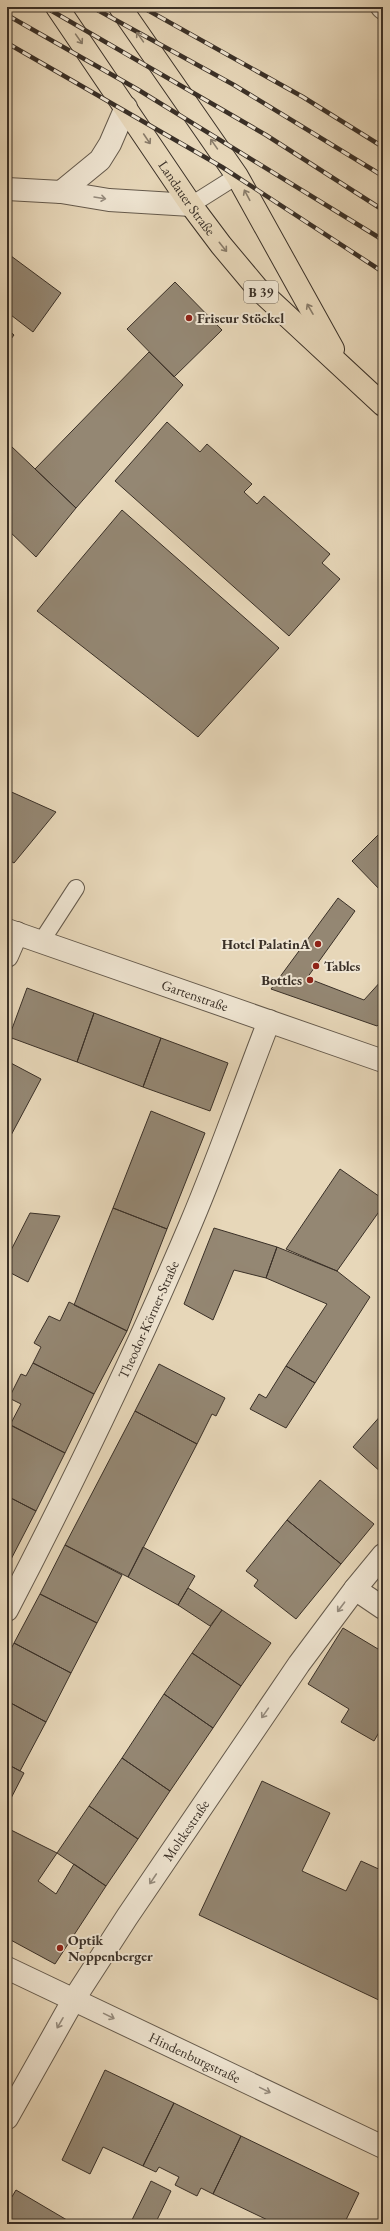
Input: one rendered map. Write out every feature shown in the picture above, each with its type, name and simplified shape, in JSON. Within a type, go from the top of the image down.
[{"type":"main road","name":"Landauer Straße","points":[[57,7],[191,205],[257,288],[383,405]]},
{"type":"main road","name":"Landauer Straße","points":[[120,7],[236,176],[343,367]]},
{"type":"street","points":[[61,192],[100,160],[110,144],[126,107]]},
{"type":"street","points":[[7,189],[61,192],[109,200],[191,205]]},
{"type":"street","points":[[7,956],[12,932]]},
{"type":"street","name":"Gartenstraße","points":[[12,932],[383,1061]]},
{"type":"street","name":"Theodor-Körner-Straße","points":[[7,1610],[70,1488],[119,1388],[192,1222],[269,1021]]},
{"type":"street","name":"Moltkestraße","points":[[7,2118],[74,1999],[237,1753],[355,1589],[383,1555]]},
{"type":"street","points":[[355,1589],[383,1608]]},
{"type":"street","name":"Hindenburgstraße","points":[[7,1968],[383,2147]]},
{"type":"lane","points":[[191,205],[236,176]]},
{"type":"lane","points":[[41,942],[76,888]]},
{"type":"building","points":[[7,253],[61,293],[33,332],[7,312]]},
{"type":"building","points":[[175,282],[222,330],[174,377],[127,329]]},
{"type":"building","points":[[7,329],[14,335],[7,344]]},
{"type":"building","points":[[149,352],[183,385],[76,508],[35,469]]},
{"type":"building","points":[[167,422],[200,452],[207,444],[252,484],[244,492],[257,504],[264,496],[330,554],[322,563],[340,579],[289,636],[115,481]]},
{"type":"building","points":[[11,446],[76,508],[36,557],[7,529],[7,449]]},
{"type":"building","points":[[122,510],[279,648],[198,737],[37,611]]},
{"type":"building","points":[[7,790],[56,812],[14,863],[7,859]]},
{"type":"building","points":[[383,830],[383,893],[352,861]]},
{"type":"building","name":"Hotel PalatinA","points":[[338,898],[355,911],[307,978],[364,1000],[382,980],[383,1020],[377,1026],[271,989]]},
{"type":"building","points":[[27,988],[94,1013],[77,1062],[9,1037]]},
{"type":"building","points":[[94,1013],[161,1038],[143,1087],[77,1062]]},
{"type":"building","points":[[161,1038],[228,1063],[210,1111],[143,1087]]},
{"type":"building","points":[[7,1061],[41,1079],[9,1139],[7,1138]]},
{"type":"building","points":[[151,1111],[205,1133],[167,1229],[113,1208]]},
{"type":"building","points":[[340,1169],[383,1199],[383,1206],[337,1271],[286,1249]]},
{"type":"building","points":[[113,1208],[167,1229],[127,1331],[74,1305]]},
{"type":"building","points":[[30,1213],[60,1216],[28,1282],[7,1271],[7,1258]]},
{"type":"building","points":[[214,1228],[277,1247],[266,1278],[234,1270],[213,1320],[184,1304]]},
{"type":"building","points":[[277,1247],[337,1271],[370,1297],[315,1383],[286,1366],[327,1304],[266,1278]]},
{"type":"building","points":[[69,1302],[127,1331],[94,1394],[33,1363],[41,1347],[34,1343],[49,1316],[60,1321]]},
{"type":"building","points":[[33,1363],[94,1394],[65,1453],[10,1425],[21,1404],[9,1398],[21,1374],[26,1376]]},
{"type":"building","points":[[159,1364],[225,1398],[216,1416],[212,1414],[197,1444],[135,1411]]},
{"type":"building","points":[[286,1366],[315,1383],[286,1428],[250,1409],[259,1394],[266,1398]]},
{"type":"building","points":[[135,1411],[197,1444],[128,1577],[65,1545]]},
{"type":"building","points":[[383,1413],[383,1474],[353,1447]]},
{"type":"building","points":[[7,1423],[65,1453],[36,1511],[7,1496]]},
{"type":"building","points":[[320,1480],[374,1524],[341,1564],[287,1520]]},
{"type":"building","points":[[7,1496],[36,1511],[7,1567]]},
{"type":"building","points":[[287,1520],[341,1564],[296,1619],[254,1586],[258,1580],[246,1571]]},
{"type":"building","points":[[65,1545],[122,1575],[97,1623],[40,1594]]},
{"type":"building","points":[[143,1547],[195,1576],[178,1605],[128,1577]]},
{"type":"building","points":[[188,1588],[222,1610],[210,1626],[178,1605]]},
{"type":"building","points":[[40,1594],[97,1623],[71,1673],[14,1643]]},
{"type":"building","points":[[222,1610],[271,1643],[241,1686],[192,1653]]},
{"type":"building","points":[[343,1628],[383,1652],[383,1731],[381,1729],[374,1741],[341,1722],[349,1709],[308,1684]]},
{"type":"building","points":[[14,1643],[71,1673],[46,1722],[7,1701],[7,1657]]},
{"type":"building","points":[[192,1653],[241,1686],[213,1728],[164,1694]]},
{"type":"building","points":[[164,1694],[213,1728],[170,1791],[122,1758]]},
{"type":"building","points":[[7,1701],[46,1722],[20,1771],[7,1764]]},
{"type":"building","points":[[122,1758],[170,1791],[138,1839],[89,1806]]},
{"type":"building","points":[[7,1764],[24,1773],[7,1806]]},
{"type":"building","points":[[262,1781],[330,1813],[302,1871],[346,1891],[361,1861],[383,1871],[383,2002],[199,1915]]},
{"type":"building","points":[[89,1806],[138,1839],[106,1886],[57,1853]]},
{"type":"building","points":[[11,1830],[57,1853],[38,1881],[56,1894],[74,1864],[106,1886],[55,1964],[7,1938],[7,1837]]},
{"type":"building","points":[[105,2070],[174,2103],[143,2166],[103,2147],[90,2174],[62,2160]]},
{"type":"building","points":[[174,2103],[241,2136],[213,2194],[201,2188],[197,2196],[175,2185],[179,2177],[159,2167],[156,2172],[143,2166]]},
{"type":"building","points":[[241,2136],[359,2193],[344,2224],[276,2224],[213,2194]]},
{"type":"building","points":[[151,2181],[171,2191],[156,2222],[161,2224],[130,2224]]},
{"type":"building","points":[[16,2190],[72,2223],[7,2224],[7,2205]]},
{"type":"railway","points":[[45,7],[266,135],[383,210]]},
{"type":"railway","points":[[92,7],[234,85],[383,176]]},
{"type":"railway","points":[[142,7],[303,97],[383,147]]},
{"type":"railway","points":[[7,15],[137,89],[383,240]]},
{"type":"railway","points":[[7,43],[222,167],[383,272]]},
{"type":"place","name":"Friseur Stöckel","points":[[189,318]]},
{"type":"place","name":"Hotel PalatinA","points":[[318,944]]},
{"type":"place","name":"Tables","points":[[316,966]]},
{"type":"place","name":"Bottles","points":[[310,980]]},
{"type":"place","name":"Optik Noppenberger","points":[[60,1948]]}]
